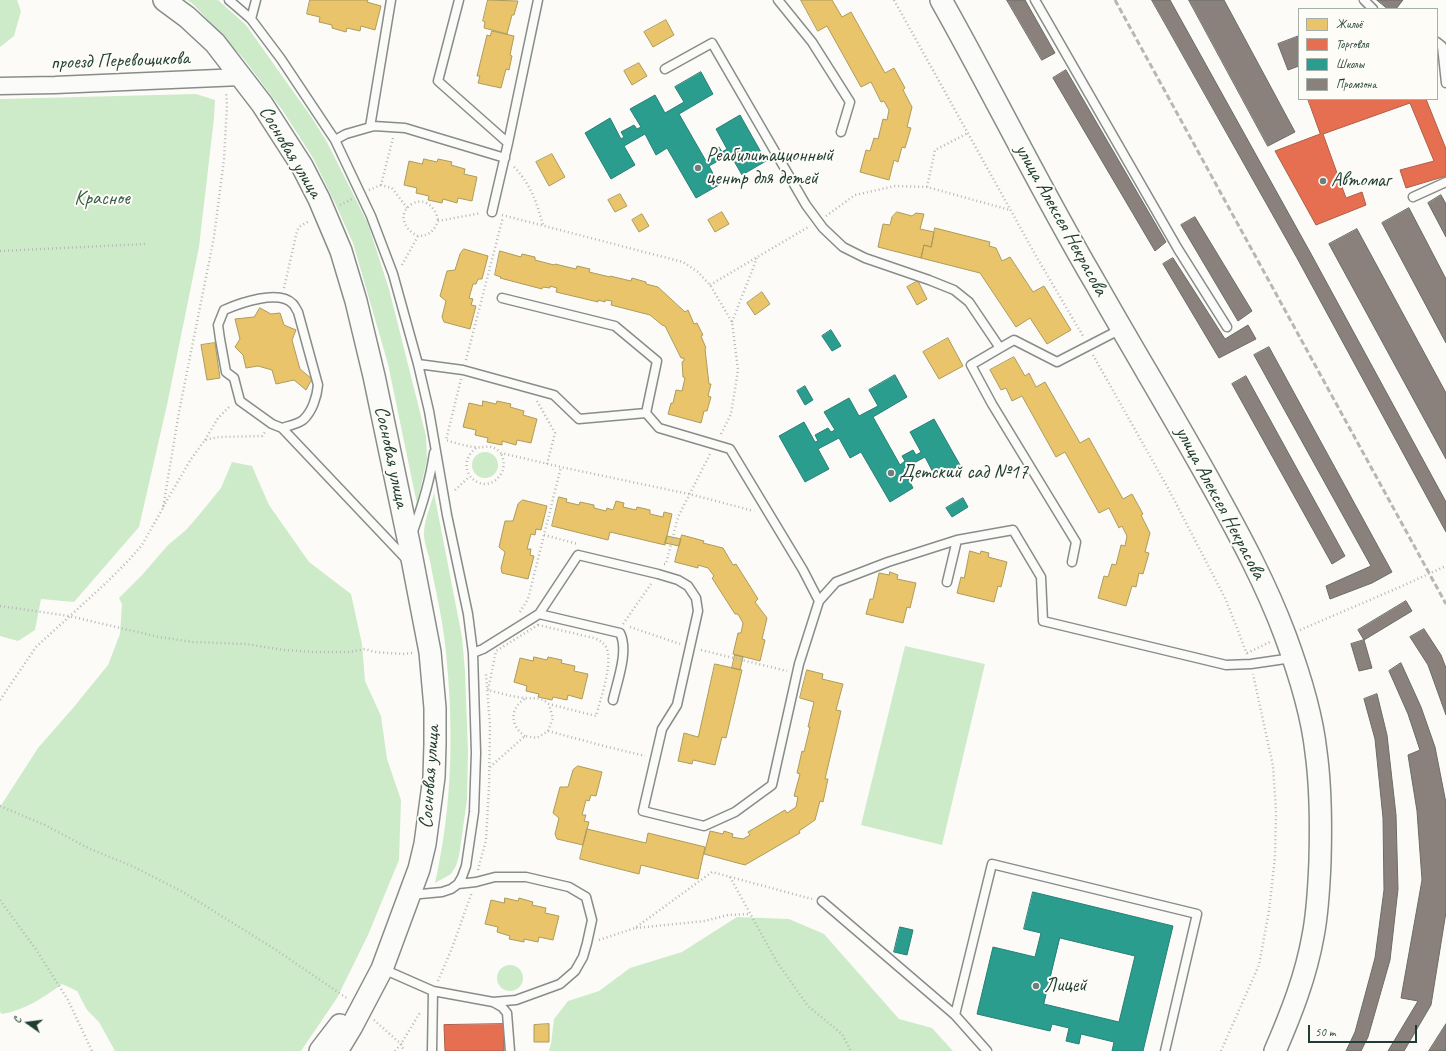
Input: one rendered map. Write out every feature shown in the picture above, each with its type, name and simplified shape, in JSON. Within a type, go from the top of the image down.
[{"type":"street","name":"Сосновая улица","points":[[164,0],[187,17],[215,43],[233,77],[262,104],[302,166],[319,199],[341,251],[356,301],[374,376],[430,652],[435,708],[434,777],[425,844],[419,869],[382,969],[358,1007],[337,1051]]},
{"type":"street","name":"улица Алексея Некрасова","points":[[941,0],[1095,283],[1235,528],[1264,585],[1286,636],[1307,704],[1316,749],[1320,796],[1318,898],[1314,935],[1303,977],[1276,1051]]},
{"type":"street","name":"проезд Перевощикова","points":[[0,86],[233,77]]},
{"type":"street","name":"Сосновая улица","points":[[320,1051],[358,1007]]},
{"type":"lane","points":[[229,0],[251,20],[281,59],[335,140],[374,223],[393,274],[418,364],[429,411],[447,515],[468,614],[473,653],[476,753],[474,812],[466,866],[458,884]]},
{"type":"lane","points":[[251,20],[256,0]]},
{"type":"lane","points":[[370,127],[391,0]]},
{"type":"lane","points":[[459,0],[438,81],[508,142]]},
{"type":"lane","points":[[492,212],[505,158],[538,0]]},
{"type":"lane","points":[[778,0],[812,42],[850,102],[842,132]]},
{"type":"lane","points":[[1035,0],[1178,249],[1228,327]]},
{"type":"lane","points":[[1364,0],[1372,8]]},
{"type":"lane","points":[[665,70],[712,43],[806,205],[818,221],[843,247],[865,258],[954,290],[969,302],[1000,348]]},
{"type":"lane","points":[[1442,44],[1446,83]]},
{"type":"lane","points":[[335,140],[346,134],[374,126],[405,128],[505,158]]},
{"type":"lane","points":[[1413,197],[1446,182]]},
{"type":"lane","points":[[282,428],[302,421],[310,411],[317,395],[318,385],[298,312],[292,303],[282,298],[269,297],[238,304],[224,310],[218,324],[226,372],[234,378],[240,401],[272,424],[282,428],[414,568]]},
{"type":"lane","points":[[502,298],[615,326],[657,361],[646,413]]},
{"type":"lane","points":[[1072,562],[1076,542],[992,404],[971,366],[1014,340],[1057,362],[1122,328]]},
{"type":"lane","points":[[418,364],[463,370],[554,395],[580,419],[646,413]]},
{"type":"lane","points":[[646,413],[659,428],[730,449],[803,570],[819,601]]},
{"type":"lane","points":[[409,543],[427,492],[435,446]]},
{"type":"lane","points":[[473,653],[483,649],[539,614],[578,555],[658,574],[678,580],[688,586],[696,598],[698,611],[677,705],[662,729],[643,811],[704,826],[735,812],[772,785],[799,664],[819,601],[836,582],[888,562],[957,540],[1013,530],[1041,577],[1043,621],[1226,665],[1251,664],[1293,658]]},
{"type":"lane","points":[[948,582],[957,540]]},
{"type":"lane","points":[[539,614],[620,633],[623,639],[624,651],[612,700]]},
{"type":"lane","points":[[955,1015],[992,864],[1197,914],[1165,1051]]},
{"type":"lane","points":[[382,969],[433,991],[493,1002],[516,1000],[560,984],[575,971],[583,957],[592,920],[586,897],[569,887],[526,877],[494,877],[476,882],[458,884],[442,892],[409,896]]},
{"type":"lane","points":[[822,901],[955,1015],[987,1051]]},
{"type":"lane","points":[[432,1051],[433,991]]},
{"type":"lane","points":[[493,1002],[502,1007],[508,1013],[510,1051]]},
{"type":"path","points":[[894,0],[1010,210],[1169,490],[1226,600],[1251,664],[1274,766],[1276,811],[1275,857],[1269,911],[1260,965],[1221,1051]]},
{"type":"path","points":[[163,508],[214,237],[224,159],[227,105],[233,77]]},
{"type":"path","points":[[381,185],[395,127]]},
{"type":"path","points":[[927,187],[935,150],[968,133]]},
{"type":"path","points":[[505,158],[523,176],[535,198],[543,225]]},
{"type":"path","points":[[372,189],[381,185],[392,188],[407,208]]},
{"type":"path","points":[[710,285],[818,221],[855,195],[895,186],[927,187],[1010,210]]},
{"type":"path","points":[[416,202],[428,203],[434,209],[438,221],[435,228],[429,234],[418,236],[412,233],[404,221],[407,208],[416,202]]},
{"type":"path","points":[[438,221],[492,212],[683,262],[698,272],[710,285],[732,322],[738,370],[731,414],[678,517],[666,564],[658,562]]},
{"type":"path","points":[[476,448],[446,440],[504,215]]},
{"type":"path","points":[[402,265],[418,236]]},
{"type":"path","points":[[0,251],[145,244]]},
{"type":"path","points":[[732,322],[757,257]]},
{"type":"path","points":[[534,396],[555,433],[547,464]]},
{"type":"path","points":[[0,700],[36,647],[106,583],[142,545],[191,459],[205,440],[218,418],[228,406]]},
{"type":"path","points":[[205,440],[219,437],[262,436]]},
{"type":"path","points":[[501,453],[504,462],[503,469],[498,478],[494,481],[489,484],[484,484],[474,480],[470,476],[466,466],[467,460],[471,453],[476,448],[489,446],[495,448],[501,453],[689,494],[770,515]]},
{"type":"path","points":[[520,613],[528,599],[560,467]]},
{"type":"path","points":[[455,490],[470,476]]},
{"type":"path","points":[[544,535],[582,545]]},
{"type":"path","points":[[1247,653],[1446,566]]},
{"type":"path","points":[[0,606],[69,616],[159,637],[193,642],[246,644],[284,650],[314,652],[349,652],[365,649],[375,652],[402,654],[430,652]]},
{"type":"path","points":[[526,698],[517,704],[513,717],[516,728],[525,736],[537,738],[548,731],[553,718],[548,704],[544,700],[535,697],[526,698],[488,690],[496,651],[538,625],[594,638],[601,642],[606,647],[609,655],[608,668],[596,716],[548,704]]},
{"type":"path","points":[[548,731],[636,754],[656,757]]},
{"type":"path","points":[[489,768],[525,736]]},
{"type":"path","points":[[0,806],[45,824],[90,849],[132,866],[183,892],[273,948],[345,996],[401,1044],[404,1051]]},
{"type":"path","points":[[635,928],[712,872],[822,901]]},
{"type":"path","points":[[730,877],[776,962],[808,1006],[842,1034],[851,1051]]},
{"type":"path","points":[[0,900],[37,951],[68,1000],[92,1051]]},
{"type":"path","points":[[587,943],[635,928],[750,914]]},
{"type":"green space","points":[[0,0],[17,0],[21,11],[14,36],[0,47]]},
{"type":"green space","points":[[187,0],[218,0],[246,25],[312,118],[327,142],[368,224],[389,289],[426,436],[427,459],[417,504],[388,364],[353,243],[335,203],[313,158],[283,111],[243,58],[193,4]]},
{"type":"green space","name":"Красное","points":[[196,94],[215,100],[199,247],[167,405],[139,527],[74,602],[41,599],[35,630],[18,641],[0,636],[0,99]]},
{"type":"green space","points":[[485,452],[494,456],[498,465],[494,474],[485,478],[476,474],[472,465],[476,456]]},
{"type":"green space","points":[[232,462],[252,466],[269,505],[309,562],[351,594],[362,644],[365,681],[381,716],[387,759],[401,800],[399,860],[368,935],[337,998],[301,1051],[115,1051],[99,1022],[87,1010],[77,991],[62,984],[41,999],[18,1010],[2,1014],[0,1012],[0,807],[38,748],[108,665],[120,634],[122,604],[119,598],[142,575],[168,545],[186,530],[199,515],[221,488]]},
{"type":"green space","points":[[434,493],[462,637],[465,671],[468,751],[467,800],[459,856],[456,866],[451,874],[435,883],[445,824],[451,734],[444,634],[424,535],[426,521]]},
{"type":"green space","points":[[905,646],[985,664],[942,845],[861,825]]},
{"type":"green space","points":[[737,917],[789,919],[824,934],[899,1019],[932,1028],[953,1051],[549,1051],[554,1019],[568,1001],[599,991],[630,968],[682,952]]},
{"type":"green space","points":[[510,965],[519,969],[523,978],[519,987],[510,991],[501,987],[497,978],[501,969]]},
{"type":"building: Жильё","points":[[310,0],[368,0],[367,2],[381,6],[375,30],[361,26],[360,31],[347,28],[346,32],[332,28],[332,25],[319,22],[320,17],[307,14]]},
{"type":"building: Жильё","points":[[488,0],[518,1],[514,15],[512,15],[507,34],[484,28],[485,22],[483,21]]},
{"type":"building: Жильё","points":[[801,0],[832,0],[842,17],[851,12],[885,73],[894,68],[905,88],[903,90],[912,107],[907,127],[911,128],[905,148],[902,147],[898,162],[894,160],[889,180],[860,172],[866,150],[870,151],[874,138],[878,139],[883,119],[887,120],[889,110],[884,101],[881,102],[871,82],[861,87],[827,26],[818,31]]},
{"type":"building: Жильё","points":[[666,20],[674,35],[653,47],[644,32]]},
{"type":"building: Жильё","points":[[492,31],[514,36],[509,70],[506,69],[501,88],[478,83],[480,76],[477,76],[487,35],[490,36]]},
{"type":"building: Жильё","points":[[639,63],[647,76],[632,85],[624,71]]},
{"type":"building: Жильё","points":[[552,154],[565,177],[549,186],[536,162]]},
{"type":"building: Жильё","points":[[424,159],[437,162],[438,159],[452,162],[451,165],[465,169],[464,174],[477,177],[472,201],[458,198],[457,203],[443,199],[442,203],[428,200],[429,196],[416,193],[417,188],[404,185],[409,161],[422,164]]},
{"type":"building: Жильё","points":[[620,194],[627,206],[615,212],[608,200]]},
{"type":"building: Жильё","points":[[722,212],[729,224],[715,232],[708,220]]},
{"type":"building: Жильё","points":[[897,212],[912,216],[916,213],[924,214],[920,229],[934,232],[931,247],[924,245],[921,258],[878,247],[883,224],[890,225],[892,217]]},
{"type":"building: Жильё","points":[[642,214],[649,226],[639,232],[632,220]]},
{"type":"building: Жильё","points":[[935,228],[990,242],[989,246],[996,248],[1002,261],[1010,257],[1033,292],[1044,286],[1071,330],[1047,344],[1030,318],[1016,327],[980,273],[921,258],[924,245],[931,247]]},
{"type":"building: Жильё","points":[[464,249],[488,256],[482,279],[478,279],[476,284],[473,284],[469,298],[473,299],[471,305],[476,306],[470,329],[444,322],[442,317],[446,301],[440,296],[447,271],[455,270],[460,254]]},
{"type":"building: Жильё","points":[[500,251],[521,257],[522,254],[535,257],[535,260],[554,265],[576,269],[577,266],[590,269],[589,272],[610,277],[631,281],[632,278],[646,282],[646,284],[658,287],[685,312],[688,310],[694,324],[697,323],[703,335],[701,336],[706,348],[709,384],[711,384],[708,396],[711,397],[707,411],[704,411],[701,423],[668,414],[671,403],[673,403],[676,390],[682,391],[685,378],[683,377],[682,362],[684,361],[684,358],[681,358],[665,326],[650,315],[611,305],[612,301],[605,300],[605,302],[598,300],[598,302],[556,292],[557,288],[550,286],[550,288],[543,287],[542,289],[500,278],[501,277],[495,275]]},
{"type":"building: Жильё","points":[[918,281],[927,299],[917,305],[907,287]]},
{"type":"building: Жильё","points":[[762,292],[770,304],[755,315],[747,303]]},
{"type":"building: Жильё","points":[[260,308],[271,314],[280,313],[284,325],[296,330],[292,340],[300,369],[312,379],[306,390],[294,380],[276,384],[272,370],[258,366],[246,368],[243,355],[235,347],[240,339],[235,319],[254,317]]},
{"type":"building: Жильё","points":[[948,338],[963,366],[939,379],[923,352]]},
{"type":"building: Жильё","points":[[215,343],[220,378],[207,380],[201,345]]},
{"type":"building: Жильё","points":[[1014,357],[1025,376],[1029,373],[1036,387],[1045,382],[1080,443],[1089,438],[1123,499],[1132,494],[1143,514],[1141,515],[1150,533],[1145,552],[1149,553],[1143,574],[1139,573],[1136,587],[1132,586],[1126,606],[1098,598],[1104,576],[1108,577],[1112,564],[1116,565],[1121,545],[1125,546],[1127,536],[1122,526],[1119,528],[1109,508],[1099,513],[1065,452],[1056,457],[1022,396],[1012,401],[1006,388],[1001,390],[990,370]]},
{"type":"building: Жильё","points":[[483,401],[496,404],[497,401],[511,404],[510,407],[524,411],[523,415],[537,419],[531,443],[517,440],[516,445],[502,441],[502,445],[487,442],[488,438],[475,435],[476,430],[463,427],[469,403],[482,406]]},
{"type":"building: Жильё","points":[[559,497],[567,499],[566,502],[579,505],[580,502],[594,505],[594,508],[606,511],[607,508],[613,510],[616,501],[624,503],[623,507],[636,510],[637,507],[650,510],[650,514],[663,517],[664,512],[672,514],[665,545],[610,532],[608,540],[552,526]]},
{"type":"building: Жильё","points":[[523,500],[547,506],[541,530],[536,529],[535,535],[531,534],[527,549],[531,549],[530,555],[534,556],[528,579],[502,573],[501,568],[505,552],[499,547],[505,521],[513,521],[518,504]]},
{"type":"building: Жильё","points":[[682,535],[704,541],[703,543],[723,548],[733,565],[736,564],[758,599],[755,602],[767,618],[762,639],[765,640],[760,661],[733,654],[738,633],[741,633],[743,623],[738,614],[735,614],[712,578],[714,576],[708,568],[698,565],[698,568],[675,562]]},
{"type":"building: Жильё","points":[[667,536],[681,539],[679,546],[665,543]]},
{"type":"building: Жильё","points":[[970,551],[980,554],[981,551],[989,553],[988,557],[1007,562],[1001,587],[998,586],[994,602],[957,593],[961,577],[964,578]]},
{"type":"building: Жильё","points":[[890,572],[898,575],[897,579],[916,583],[910,608],[907,607],[903,623],[866,614],[870,599],[873,599],[879,573],[889,575]]},
{"type":"building: Жильё","points":[[735,655],[743,657],[740,670],[732,668]]},
{"type":"building: Жильё","points":[[534,657],[547,660],[548,657],[562,660],[561,663],[575,666],[574,671],[588,674],[582,699],[568,695],[567,700],[553,697],[552,700],[538,697],[539,694],[526,691],[527,686],[514,682],[520,658],[533,661]]},
{"type":"building: Жильё","points":[[715,664],[742,670],[726,738],[722,737],[715,765],[693,760],[692,764],[678,761],[684,733],[698,737]]},
{"type":"building: Жильё","points":[[807,670],[823,674],[822,679],[843,684],[836,710],[841,711],[825,779],[828,779],[823,802],[820,801],[815,820],[799,831],[800,833],[745,865],[704,854],[710,831],[723,834],[724,831],[733,834],[732,837],[743,839],[750,835],[748,832],[785,810],[787,813],[796,807],[798,797],[794,796],[800,774],[797,773],[810,727],[808,727],[814,702],[800,698]]},
{"type":"building: Жильё","points":[[578,766],[602,772],[596,796],[591,795],[589,801],[586,800],[582,815],[586,815],[584,821],[589,822],[583,845],[557,839],[555,834],[559,818],[553,813],[560,787],[568,787],[573,770]]},
{"type":"building: Жильё","points":[[587,829],[646,843],[648,833],[705,847],[698,879],[641,865],[639,874],[580,859]]},
{"type":"building: Жильё","points":[[505,898],[518,901],[519,898],[533,902],[532,905],[546,908],[545,913],[559,916],[553,940],[539,937],[538,942],[524,939],[524,942],[509,939],[510,936],[497,932],[498,927],[485,924],[491,900],[504,903]]},
{"type":"building: Жильё","points":[[549,1024],[549,1042],[534,1042],[534,1025]]},
{"type":"building: Торговля","points":[[1308,100],[1426,100],[1446,149],[1446,176],[1406,188],[1400,170],[1434,161],[1410,103],[1323,134],[1346,198],[1362,192],[1366,205],[1316,225],[1275,151],[1320,134]]},
{"type":"building: Торговля","points":[[504,1024],[504,1051],[445,1051],[444,1025]]},
{"type":"building: Школы","points":[[701,72],[713,94],[679,114],[706,161],[711,158],[708,153],[719,147],[722,152],[727,149],[716,129],[740,115],[766,161],[742,175],[730,154],[709,166],[719,185],[696,198],[667,148],[656,155],[645,134],[624,146],[635,165],[611,179],[585,133],[610,118],[621,139],[624,137],[621,132],[634,125],[637,129],[641,127],[630,109],[655,95],[665,113],[684,102],[675,87]]},
{"type":"building: Школы","points":[[831,330],[841,346],[832,351],[822,336]]},
{"type":"building: Школы","points":[[895,375],[907,397],[873,417],[900,465],[905,461],[902,456],[913,450],[916,455],[921,452],[910,432],[934,419],[960,465],[936,478],[925,457],[903,469],[913,488],[890,502],[861,452],[850,458],[839,438],[818,449],[829,469],[805,482],[779,436],[804,422],[815,442],[818,441],[815,435],[828,428],[831,432],[835,430],[824,412],[849,398],[859,416],[878,406],[869,390]]},
{"type":"building: Школы","points":[[805,386],[813,400],[805,405],[797,391]]},
{"type":"building: Школы","points":[[963,498],[968,507],[952,517],[946,508]]},
{"type":"building: Школы","points":[[1033,892],[1173,926],[1143,1051],[1112,1051],[1114,1042],[1081,1034],[1079,1044],[1066,1041],[1069,1028],[1052,1024],[1050,1031],[977,1014],[993,947],[1035,957],[1041,933],[1024,929]],"holes":[[[1060,938],[1135,956],[1119,1022],[1044,1004]]]},
{"type":"building: Школы","points":[[900,927],[913,930],[907,955],[894,952]]},
{"type":"building: Промзона","points":[[1007,0],[1025,0],[1055,53],[1042,60]]},
{"type":"building: Промзона","points":[[1152,0],[1170,0],[1310,252],[1446,502],[1446,532],[1297,258]]},
{"type":"building: Промзона","points":[[1189,0],[1224,0],[1295,132],[1268,146]]},
{"type":"building: Промзона","points":[[1377,0],[1403,0],[1397,8],[1387,8]]},
{"type":"building: Промзона","points":[[1298,36],[1298,66],[1288,70],[1278,44]]},
{"type":"building: Промзона","points":[[1066,70],[1166,242],[1155,251],[1053,78]]},
{"type":"building: Промзона","points":[[1441,195],[1446,204],[1446,237],[1428,203]]},
{"type":"building: Промзона","points":[[1409,208],[1446,279],[1446,343],[1382,223]]},
{"type":"building: Промзона","points":[[1195,217],[1252,311],[1238,321],[1181,225]]},
{"type":"building: Промзона","points":[[1357,229],[1446,393],[1446,459],[1329,244]]},
{"type":"building: Промзона","points":[[1173,258],[1225,339],[1248,325],[1256,339],[1219,358],[1163,264]]},
{"type":"building: Промзона","points":[[1269,347],[1392,572],[1372,583],[1330,599],[1326,586],[1371,566],[1254,355]]},
{"type":"building: Промзона","points":[[1246,376],[1345,556],[1332,564],[1232,384]]},
{"type":"building: Промзона","points":[[1406,601],[1412,611],[1364,640],[1358,630]]},
{"type":"building: Промзона","points":[[1424,629],[1441,655],[1446,668],[1446,715],[1428,665],[1410,637]]},
{"type":"building: Промзона","points":[[1364,640],[1372,668],[1359,671],[1351,644]]},
{"type":"building: Промзона","points":[[1401,663],[1421,707],[1435,747],[1446,803],[1446,912],[1431,1005],[1404,1051],[1388,1051],[1418,1001],[1401,998],[1422,880],[1417,811],[1408,755],[1420,750],[1408,714],[1389,671]]},
{"type":"building: Промзона","points":[[1377,694],[1387,735],[1396,815],[1398,889],[1390,960],[1368,1037],[1361,1051],[1346,1051],[1355,1032],[1375,958],[1384,890],[1383,818],[1375,739],[1364,699]]},
{"type":"building: Промзона","points":[[1446,1024],[1446,1051],[1429,1051]]},
{"type":"railway","points":[[1115,0],[1446,604]]},
{"type":"place","name":"Реабилитационный центр для детей","points":[[698,168]]},
{"type":"place","name":"Автомаг","points":[[1323,181]]},
{"type":"place","name":"Детский сад №17","points":[[891,473]]},
{"type":"place","name":"Лицей","points":[[1036,986]]}]
